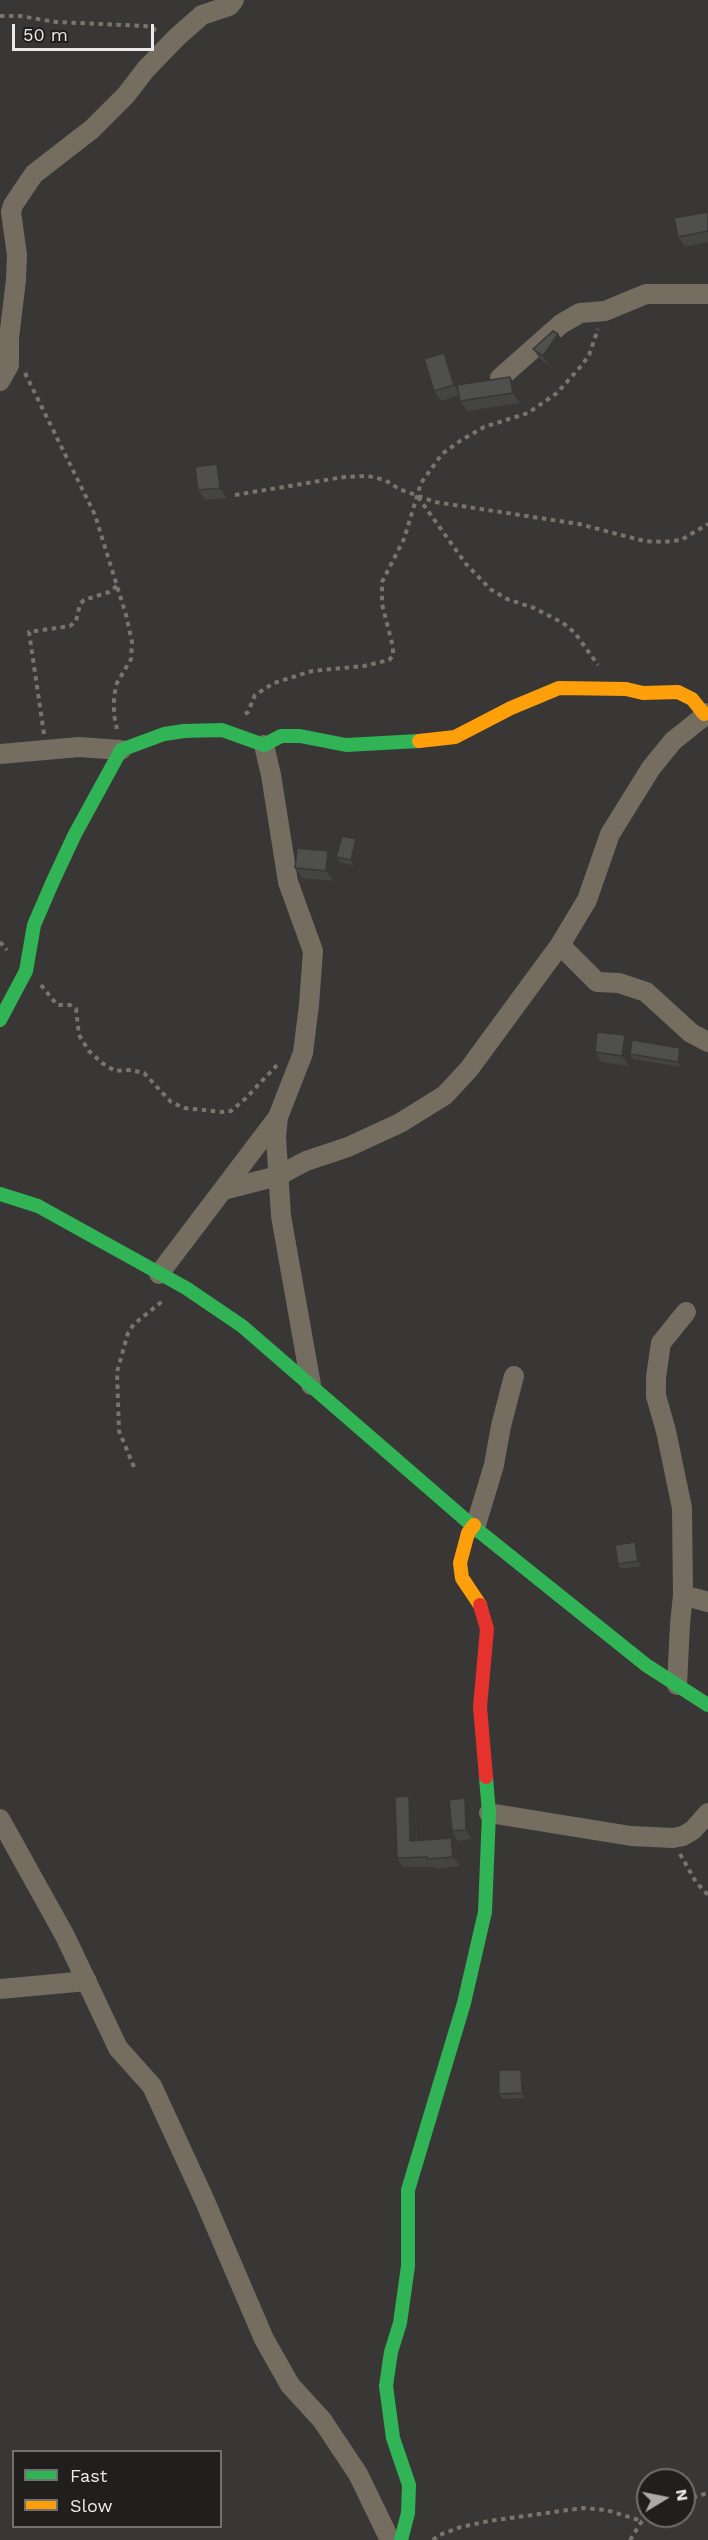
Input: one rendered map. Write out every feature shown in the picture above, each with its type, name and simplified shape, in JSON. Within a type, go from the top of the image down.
[{"type":"street","points":[[0,381],[9,365],[9,338],[17,268],[11,212],[13,205],[34,174],[92,129],[126,95],[146,69],[177,37],[202,15],[229,6],[234,0]]},
{"type":"street","points":[[500,378],[561,324],[580,313],[605,311],[646,294],[708,294]]},
{"type":"street","points":[[0,754],[79,747],[121,750],[174,732],[222,730],[264,745],[281,736],[300,736],[346,745],[439,740],[455,737],[511,708],[560,688],[626,689],[643,693],[678,692],[692,699],[706,713],[673,741],[651,768],[610,834],[587,900],[560,945],[469,1069],[444,1095],[400,1124],[329,1155],[306,1161],[278,1176],[224,1190]]},
{"type":"street","points":[[159,1274],[278,1117],[303,1053],[313,951],[288,882],[264,745]]},
{"type":"street","points":[[0,1020],[26,971],[34,925],[38,916],[75,834],[121,750]]},
{"type":"street","points":[[560,945],[597,982],[619,983],[646,992],[691,1033],[708,1042]]},
{"type":"street","points":[[278,1117],[276,1137],[281,1216],[311,1385]]},
{"type":"street","points":[[0,1194],[38,1206],[186,1287],[242,1326],[391,1457],[474,1526],[646,1665],[708,1705]]},
{"type":"street","points":[[677,1685],[683,1595],[682,1508],[666,1431],[656,1396],[656,1377],[661,1343],[686,1312]]},
{"type":"street","points":[[400,2540],[408,2513],[409,2485],[393,2438],[386,2385],[390,2359],[400,2323],[408,2266],[408,2190],[464,2003],[485,1912],[489,1813],[480,1707],[487,1629],[482,1608],[462,1578],[460,1563],[468,1533],[474,1526],[494,1465],[514,1376]]},
{"type":"street","points":[[683,1595],[708,1602]]},
{"type":"street","points":[[489,1813],[631,1836],[673,1838],[683,1836],[693,1830],[708,1813]]},
{"type":"street","points":[[0,1819],[40,1889],[118,2048],[152,2086],[200,2189],[264,2339],[290,2385],[322,2420],[357,2474],[390,2540]]},
{"type":"street","points":[[0,1989],[87,1982]]},
{"type":"path","points":[[0,16],[20,16],[56,22],[145,26],[177,37]]},
{"type":"path","points":[[222,730],[248,712],[255,695],[274,683],[312,671],[364,666],[389,660],[393,656],[393,647],[380,593],[382,582],[404,539],[417,496],[429,471],[442,454],[460,441],[484,427],[528,413],[556,393],[589,355],[605,311]]},
{"type":"path","points":[[10,355],[28,376],[45,418],[94,515],[117,586],[132,642],[131,659],[117,683],[114,696],[114,716],[121,750]]},
{"type":"path","points":[[235,495],[344,477],[368,476],[385,480],[435,502],[579,524],[644,541],[681,540],[708,524]]},
{"type":"path","points":[[417,496],[466,564],[490,589],[507,599],[534,608],[563,623],[575,633],[591,658],[626,689]]},
{"type":"path","points":[[46,751],[29,632],[70,626],[76,621],[80,604],[84,600],[109,592],[117,586]]},
{"type":"path","points":[[26,971],[37,979],[57,1005],[70,1005],[76,1009],[79,1035],[89,1051],[102,1063],[115,1071],[131,1070],[144,1073],[171,1102],[184,1108],[231,1111],[242,1103],[283,1059],[303,1053]]},
{"type":"path","points":[[134,1467],[119,1431],[117,1372],[128,1333],[134,1324],[155,1306],[186,1287]]},
{"type":"path","points":[[673,1838],[696,1882],[708,1895]]},
{"type":"path","points":[[433,2540],[439,2535],[480,2523],[583,2508],[606,2510],[636,2519]]},
{"type":"building","points":[[708,212],[708,231],[678,237],[674,218]]},
{"type":"building","points":[[553,331],[558,334],[543,356],[533,349]]},
{"type":"building","points":[[444,353],[454,385],[434,391],[424,359]]},
{"type":"building","points":[[510,377],[513,393],[460,401],[457,385]]},
{"type":"building","points":[[217,464],[220,488],[198,490],[195,467]]},
{"type":"building","points":[[342,836],[356,839],[351,860],[336,857]]},
{"type":"building","points":[[297,848],[328,851],[326,871],[295,868]]},
{"type":"building","points":[[597,1032],[625,1035],[622,1056],[595,1052]]},
{"type":"building","points":[[632,1040],[680,1048],[678,1062],[630,1054]]},
{"type":"building","points":[[635,1542],[638,1561],[618,1564],[615,1545]]},
{"type":"building","points":[[409,1796],[410,1841],[451,1838],[453,1857],[397,1858],[395,1797]]},
{"type":"building","points":[[465,1798],[466,1830],[452,1831],[449,1800]]},
{"type":"building","points":[[499,2070],[521,2070],[522,2093],[499,2094]]},
{"type":"traffic: fast","points":[[0,1020],[26,971],[34,925],[53,881],[75,834],[121,750],[164,734],[184,731],[222,730],[264,745],[281,736],[300,736],[346,745],[419,741]]},
{"type":"traffic: fast","points":[[0,1194],[38,1206],[186,1288],[242,1326],[475,1528],[646,1665],[708,1705]]},
{"type":"traffic: fast","points":[[401,2540],[408,2513],[409,2485],[393,2438],[386,2386],[391,2352],[400,2323],[408,2266],[408,2190],[464,2003],[485,1912],[489,1813],[486,1777]]},
{"type":"traffic: slow","points":[[419,741],[455,737],[511,708],[559,688],[626,689],[643,693],[678,692],[692,699],[704,714]]},
{"type":"traffic: slow","points":[[474,1525],[468,1533],[460,1563],[462,1578],[480,1605]]},
{"type":"traffic: jam","points":[[480,1605],[487,1629],[480,1707],[486,1777]]}]
